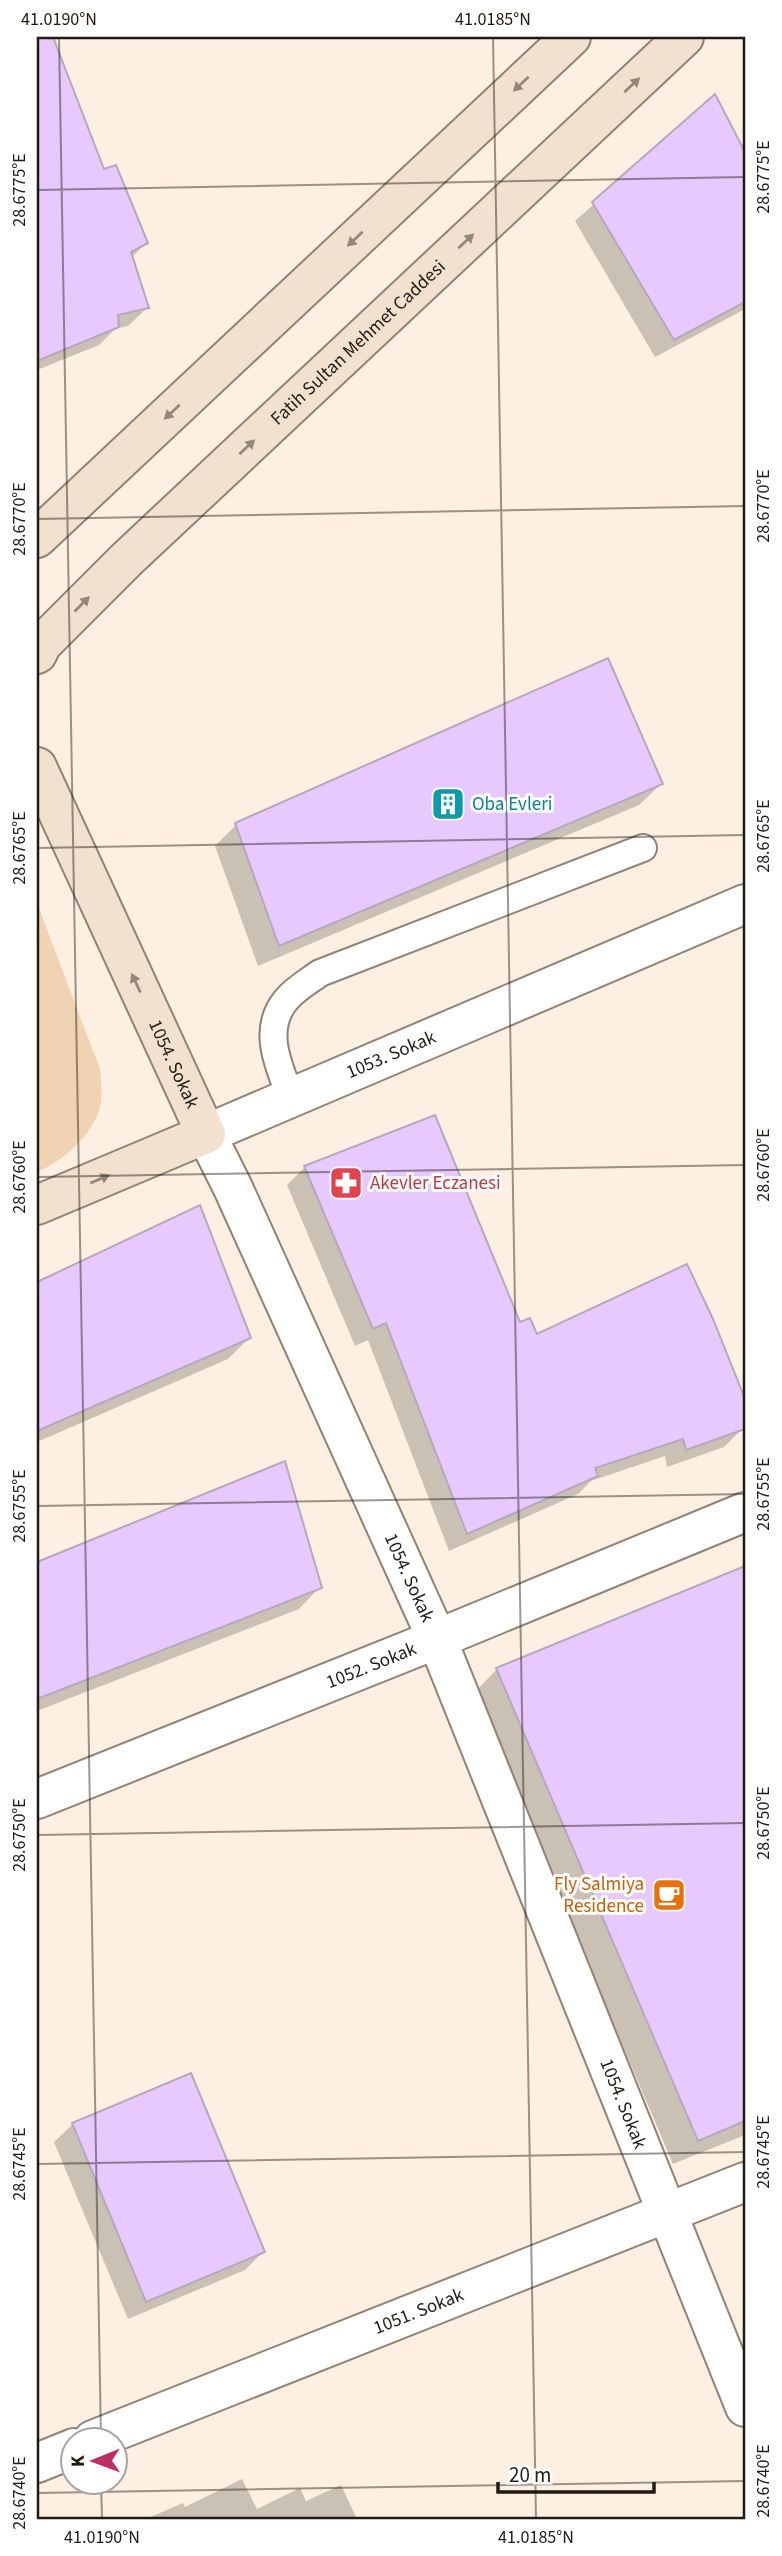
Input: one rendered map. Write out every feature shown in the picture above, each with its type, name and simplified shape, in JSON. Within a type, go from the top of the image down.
[{"type":"main road","points":[[37,538],[570,37]]},
{"type":"main road","name":"Fatih Sultan Mehmet Caddesi","points":[[37,654],[42,644],[126,560],[684,37]]},
{"type":"main road","name":"1054. Sokak","points":[[37,767],[206,1135]]},
{"type":"main road","name":"1053. Sokak","points":[[37,1205],[206,1135]]},
{"type":"street","name":"1053. Sokak","points":[[206,1135],[745,904]]},
{"type":"street","name":"1054. Sokak","points":[[206,1135],[233,1188],[437,1639],[745,2407]]},
{"type":"street","name":"1052. Sokak","points":[[37,1799],[745,1512]]},
{"type":"street","name":"1051. Sokak","points":[[130,2426],[745,2182]]},
{"type":"street","points":[[37,2463],[60,2454]]},
{"type":"lane","points":[[291,1098],[275,1057],[273,1030],[276,1015],[287,999],[320,972],[643,848]]},
{"type":"shaded area","points":[[37,903],[100,1069],[102,1093],[96,1117],[84,1137],[56,1162],[37,1172]]},
{"type":"building","points":[[37,37],[53,37],[104,169],[116,165],[148,243],[131,252],[149,308],[118,315],[119,327],[37,361]]},
{"type":"building","points":[[715,94],[745,152],[745,302],[674,340],[592,202]]},
{"type":"building","name":"Oba Evleri","points":[[608,658],[663,784],[279,946],[235,823]]},
{"type":"building","points":[[435,1115],[520,1322],[530,1318],[537,1334],[687,1264],[713,1319],[745,1399],[745,1429],[686,1450],[683,1439],[595,1468],[598,1476],[467,1534],[386,1323],[373,1329],[304,1166]]},
{"type":"building","points":[[200,1205],[251,1338],[37,1431],[37,1282]]},
{"type":"building","points":[[285,1461],[322,1588],[37,1699],[37,1562]]},
{"type":"building","name":"Fly Salmiya Residence","points":[[745,1566],[745,2121],[698,2141],[496,1668]]},
{"type":"building","points":[[191,2073],[265,2252],[146,2302],[72,2123]]},
{"type":"place","name":"Oba Evleri","points":[[448,804]]},
{"type":"place","name":"Akevler Eczanesi","points":[[346,1183]]},
{"type":"place","name":"Fly Salmiya Residence","points":[[669,1895]]}]
